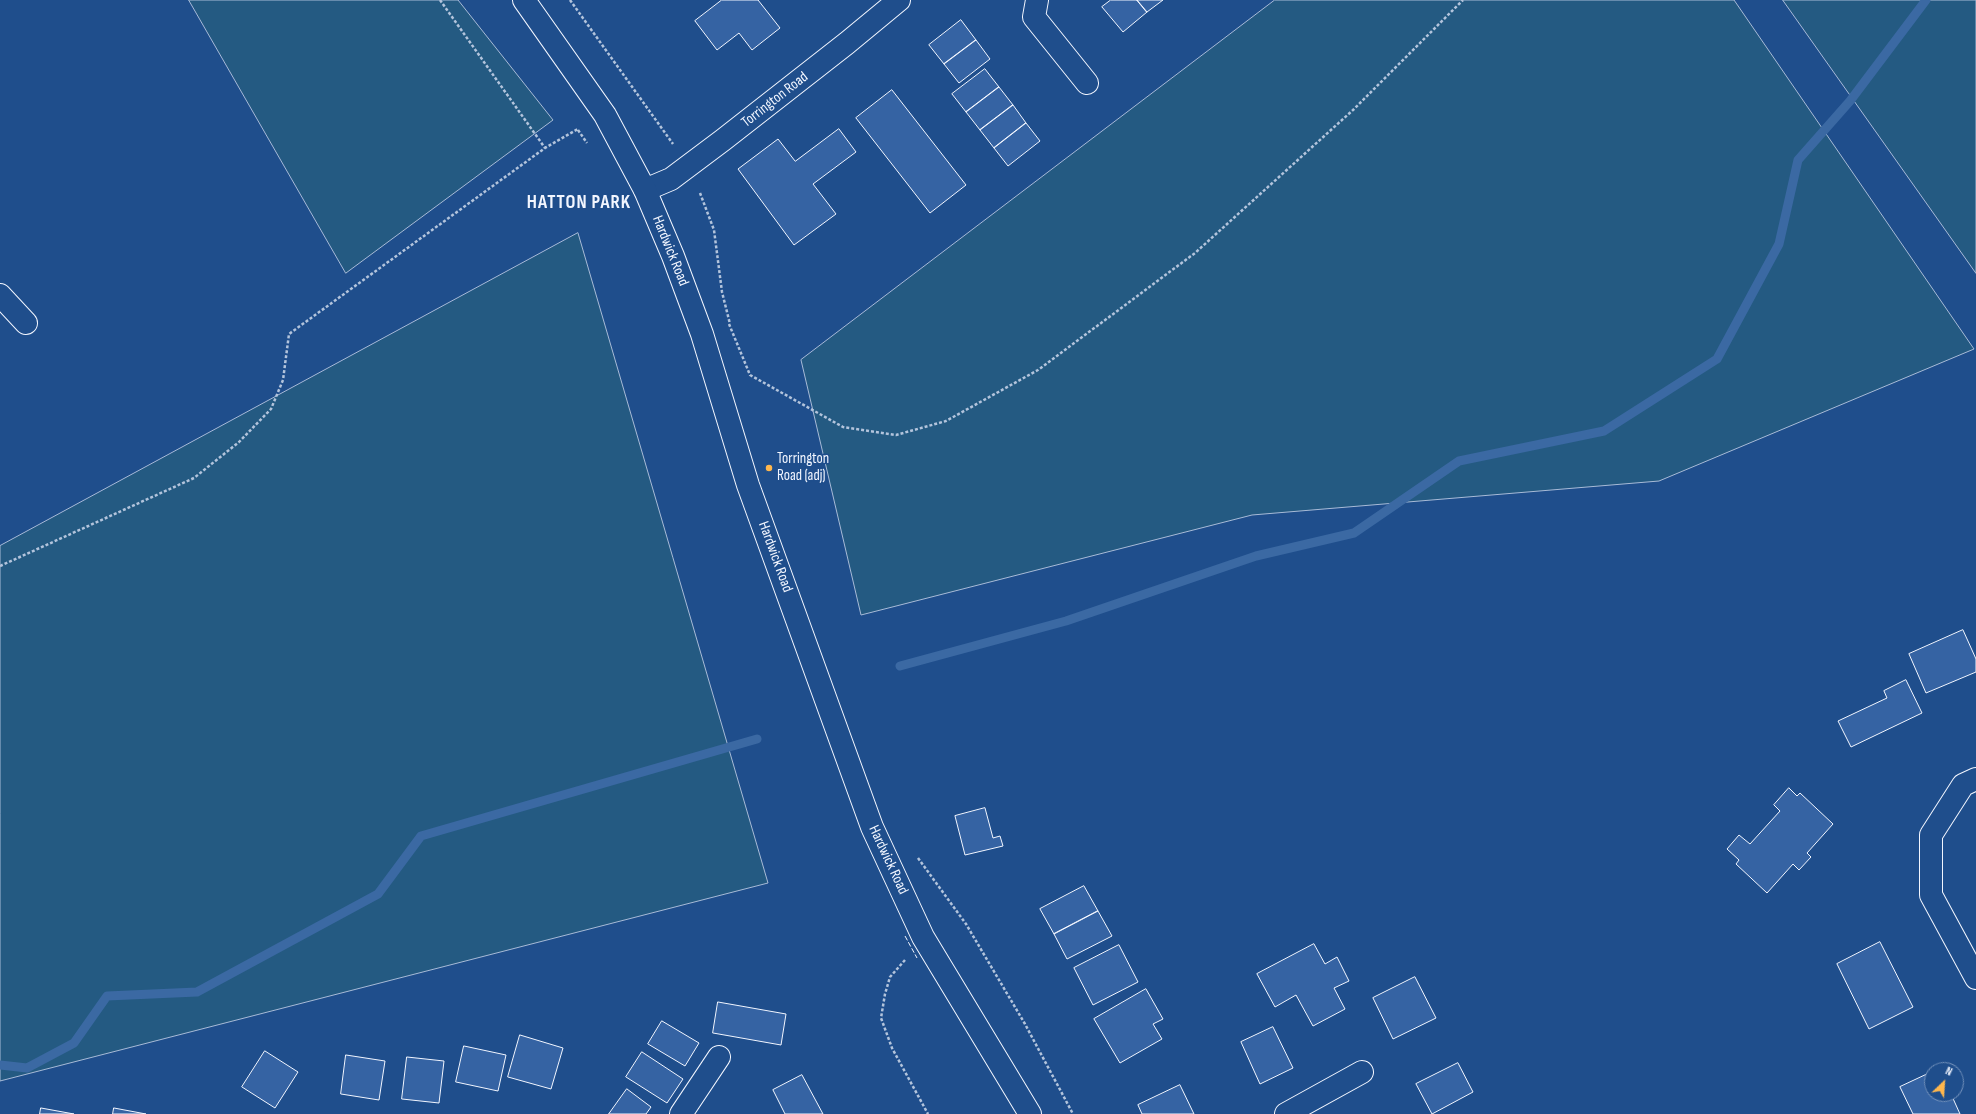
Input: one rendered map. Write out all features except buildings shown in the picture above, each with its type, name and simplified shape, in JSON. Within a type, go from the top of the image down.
[{"type":"street","name":"Hardwick Road","points":[[524,0],[605,115],[645,190],[673,256],[702,334],[748,484],[872,827],[923,937],[1030,1114]]},
{"type":"street","name":"Torrington Road","points":[[645,190],[671,179],[847,43],[899,0]]},
{"type":"street","points":[[1037,0],[1034,17],[1087,84]]},
{"type":"street","points":[[0,295],[26,323]]},
{"type":"street","points":[[1976,779],[1963,785],[1931,836],[1931,895],[1976,978]]},
{"type":"street","points":[[681,1114],[719,1057]]},
{"type":"street","points":[[1286,1114],[1362,1072]]},
{"type":"path","points":[[440,0],[545,148]]},
{"type":"path","points":[[570,0],[676,149]]},
{"type":"path","points":[[698,189],[714,230],[722,292],[730,324],[750,375],[843,427],[896,435],[946,421],[1038,370],[1195,253],[1353,110],[1463,0]]},
{"type":"path","points":[[0,566],[194,478],[239,442],[271,409],[283,380],[289,334],[545,148],[605,115]]},
{"type":"path","points":[[724,326],[730,324]]},
{"type":"path","points":[[917,856],[966,924],[1025,1024],[1073,1114]]},
{"type":"shaded area","points":[[189,0],[458,0],[553,120],[346,273]]},
{"type":"shaded area","points":[[1275,0],[1734,0],[1974,349],[1659,481],[1252,515],[861,615],[801,360]]},
{"type":"shaded area","points":[[1783,0],[1976,0],[1976,273]]},
{"type":"shaded area","points":[[578,233],[768,883],[0,1081],[0,546]]},
{"type":"waterway","points":[[900,666],[1066,621],[1256,556],[1354,533],[1459,461],[1604,431],[1717,359],[1779,244],[1798,160],[1850,101],[1926,0]]},
{"type":"waterway","points":[[0,1065],[27,1068],[74,1043],[107,996],[197,992],[378,894],[421,836],[757,739]]},
{"type":"fence","points":[[905,936],[917,958]]},
{"type":"place","name":"Torrington Road (adj)","points":[[769,468]]},
{"type":"district","name":"HATTON PARK","points":[[579,203]]}]
